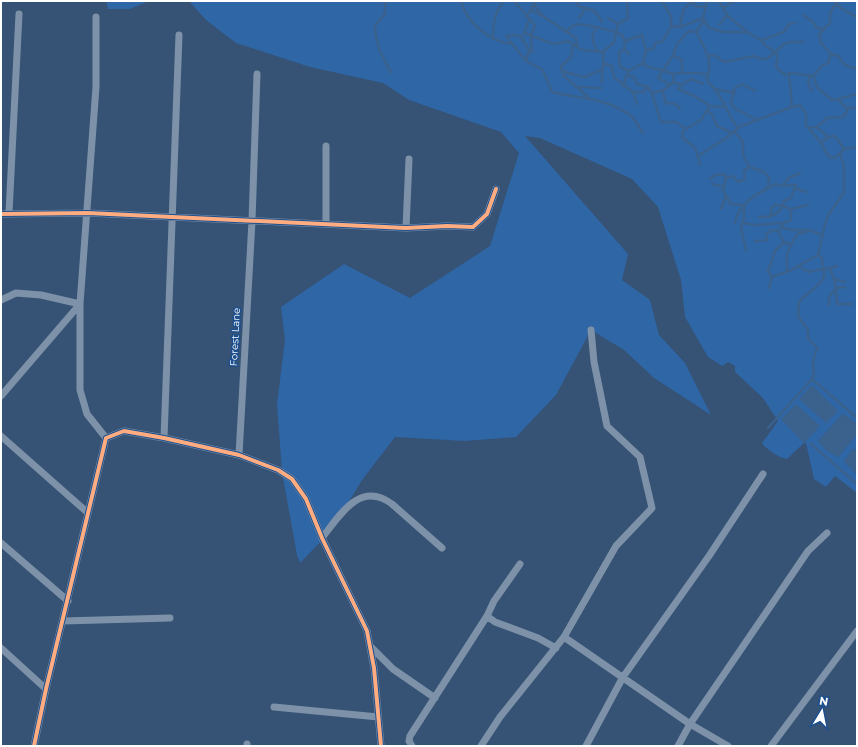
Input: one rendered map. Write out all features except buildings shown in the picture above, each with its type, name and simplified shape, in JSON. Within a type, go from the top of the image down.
[{"type":"street","points":[[19,14],[5,213],[88,213],[406,228],[447,226],[473,227],[487,214],[496,189]]},
{"type":"street","points":[[96,17],[96,87],[88,213],[84,237],[80,304],[80,390],[87,414],[106,438]]},
{"type":"street","points":[[164,438],[179,35]]},
{"type":"street","name":"Forest Lane","points":[[239,456],[252,220],[257,74]]},
{"type":"street","points":[[326,146],[326,224]]},
{"type":"street","points":[[406,228],[409,159]]},
{"type":"street","points":[[1,300],[16,293],[41,295],[80,304]]},
{"type":"street","points":[[1,396],[80,304]]},
{"type":"street","points":[[481,746],[500,717],[564,637],[616,546],[652,508],[640,457],[607,426],[594,362],[591,330]]},
{"type":"street","points":[[106,438],[124,431],[164,438],[239,456],[278,470],[292,479],[306,499],[322,538],[367,631],[374,668],[381,746]]},
{"type":"street","points":[[1,436],[88,513]]},
{"type":"street","points":[[34,746],[46,689],[106,438]]},
{"type":"street","points":[[586,746],[623,677],[709,556],[763,474]]},
{"type":"street","points":[[322,538],[350,505],[363,496],[374,495],[385,498],[442,548]]},
{"type":"street","points":[[678,746],[690,724],[808,551],[827,533]]},
{"type":"street","points":[[1,543],[68,601]]},
{"type":"street","points":[[412,746],[409,741],[410,736],[487,616],[494,601],[520,564]]},
{"type":"street","points":[[487,616],[495,622],[538,638],[556,648]]},
{"type":"street","points":[[63,621],[170,618]]},
{"type":"street","points":[[771,746],[857,631]]},
{"type":"street","points":[[564,637],[690,724],[728,746]]},
{"type":"street","points":[[370,646],[393,669],[434,698]]},
{"type":"street","points":[[1,648],[46,689]]},
{"type":"street","points":[[274,707],[378,717]]},
{"type":"shaded area","points":[[106,1],[149,1],[130,9],[108,9]]},
{"type":"shaded area","points":[[189,1],[857,1],[857,424],[843,414],[818,441],[838,457],[857,434],[857,452],[854,449],[844,461],[857,475],[857,493],[835,476],[826,487],[814,479],[806,443],[804,443],[787,459],[773,453],[762,443],[778,421],[763,398],[735,372],[735,366],[728,362],[722,366],[708,357],[685,317],[681,280],[658,207],[632,179],[540,138],[525,136],[628,254],[622,280],[650,300],[659,335],[685,363],[711,415],[654,378],[624,350],[591,330],[556,395],[516,437],[465,441],[395,437],[362,480],[331,531],[300,563],[297,555],[282,472],[277,404],[285,340],[281,307],[344,264],[410,298],[490,246],[519,153],[501,132],[409,100],[383,83],[310,67],[236,43],[206,20]]},
{"type":"shaded area","points":[[812,385],[838,411],[826,423],[799,399]]},
{"type":"shaded area","points":[[796,404],[820,426],[804,443],[781,419]]},
{"type":"shaded area","points":[[843,414],[857,424],[857,434],[838,457],[827,451],[818,441]]},
{"type":"shaded area","points":[[853,449],[857,452],[857,475],[844,461]]},
{"type":"waterway","points":[[385,1],[385,14],[375,25],[375,32],[380,50],[391,72]]},
{"type":"waterway","points":[[461,1],[468,16],[480,30],[495,39],[512,44]]},
{"type":"waterway","points":[[493,38],[495,18],[498,9],[504,1]]},
{"type":"waterway","points":[[514,1],[535,25],[531,35],[532,52],[528,54]]},
{"type":"waterway","points":[[526,17],[536,1]]},
{"type":"waterway","points":[[575,1],[580,7],[595,11],[602,22]]},
{"type":"waterway","points":[[603,52],[614,42],[618,24],[628,18],[627,1]]},
{"type":"waterway","points":[[662,1],[671,16],[671,26]]},
{"type":"waterway","points":[[680,26],[683,11],[691,1]]},
{"type":"waterway","points":[[707,1],[703,18],[709,28],[723,32],[746,32]]},
{"type":"waterway","points":[[719,1],[728,16],[747,32],[761,40],[778,55],[776,67],[785,75],[791,73],[813,76],[817,87],[832,100],[838,99],[846,108],[857,108]]},
{"type":"waterway","points":[[723,8],[735,1]]},
{"type":"waterway","points":[[834,1],[842,9],[857,17]]},
{"type":"waterway","points":[[691,2],[697,7],[706,6]]},
{"type":"waterway","points":[[831,54],[821,43],[819,34],[830,23],[830,13],[836,4]]},
{"type":"waterway","points":[[534,5],[544,17],[576,38],[577,46]]},
{"type":"waterway","points":[[579,18],[586,8]]},
{"type":"waterway","points":[[531,10],[542,16]]},
{"type":"waterway","points":[[719,25],[727,15]]},
{"type":"waterway","points":[[803,15],[813,22],[817,28],[824,29]]},
{"type":"waterway","points":[[608,18],[618,24]]},
{"type":"waterway","points":[[646,51],[654,48],[655,43],[663,41],[671,26],[680,27],[703,18],[702,24],[696,32],[709,59],[707,81],[715,89],[735,93]]},
{"type":"waterway","points":[[529,20],[524,33],[554,44],[568,41],[582,50],[603,52],[604,60],[602,83]]},
{"type":"waterway","points":[[762,40],[784,32],[789,24],[795,23]]},
{"type":"waterway","points":[[566,31],[576,24],[611,31],[622,35],[625,41],[642,35],[646,51],[643,63],[646,66],[674,74],[673,82],[681,85],[691,79],[703,84]]},
{"type":"waterway","points":[[597,27],[593,33],[593,39],[594,45],[598,51]]},
{"type":"waterway","points":[[682,73],[682,60],[673,55],[677,44],[689,31],[696,32]]},
{"type":"waterway","points":[[523,37],[514,35],[506,36],[526,61],[543,70],[552,92],[592,99],[620,109],[630,115],[643,133]]},
{"type":"waterway","points":[[523,37],[522,40],[529,49],[526,61]]},
{"type":"waterway","points":[[625,41],[624,49],[629,54]]},
{"type":"waterway","points":[[707,56],[714,55],[724,62],[754,56],[764,59],[768,58],[787,43],[803,42]]},
{"type":"waterway","points":[[573,44],[571,57],[561,66],[563,75],[588,97]]},
{"type":"waterway","points":[[624,49],[619,52],[620,67],[629,71],[643,63]]},
{"type":"waterway","points":[[813,76],[822,66],[828,63],[831,54],[838,56],[845,65],[857,69]]},
{"type":"waterway","points":[[670,85],[658,78],[673,55]]},
{"type":"waterway","points":[[605,64],[611,65],[614,77],[633,92],[637,104]]},
{"type":"waterway","points":[[562,71],[584,77],[601,70]]},
{"type":"waterway","points":[[629,71],[627,75],[634,77],[637,84],[648,87]]},
{"type":"waterway","points":[[674,74],[691,73],[708,75]]},
{"type":"waterway","points":[[700,165],[698,156],[726,138],[741,126],[792,107],[789,74]]},
{"type":"waterway","points":[[623,86],[627,75]]},
{"type":"waterway","points":[[810,76],[808,83],[812,91]]},
{"type":"waterway","points":[[673,82],[664,90],[652,93],[661,122],[676,122],[686,129]]},
{"type":"waterway","points":[[755,91],[742,84],[734,89],[731,103],[736,109],[755,119]]},
{"type":"waterway","points":[[681,85],[678,89],[695,96],[710,106],[701,120],[683,131],[682,137],[695,148],[698,156]]},
{"type":"waterway","points":[[578,87],[601,88]]},
{"type":"waterway","points":[[633,92],[643,92],[648,87],[652,93]]},
{"type":"waterway","points":[[662,90],[666,103],[676,104],[680,109]]},
{"type":"waterway","points":[[715,90],[738,128]]},
{"type":"waterway","points":[[838,99],[857,94]]},
{"type":"waterway","points":[[793,107],[800,105],[806,114],[806,126],[819,140],[829,157],[835,158],[844,149]]},
{"type":"waterway","points":[[710,106],[725,107]]},
{"type":"waterway","points":[[808,128],[817,127],[827,118],[843,117],[849,108]]},
{"type":"waterway","points":[[707,111],[712,114],[717,126],[732,133]]},
{"type":"waterway","points":[[817,127],[828,137],[835,136],[844,149],[857,147]]},
{"type":"waterway","points":[[734,131],[743,142],[743,155],[749,167],[762,171],[769,177],[768,187]]},
{"type":"waterway","points":[[821,143],[828,137]]},
{"type":"waterway","points":[[772,277],[791,270],[818,255],[825,224],[829,214],[844,192],[844,166],[840,153]]},
{"type":"waterway","points":[[746,250],[741,228],[744,218],[744,205],[731,204],[723,191],[726,178],[733,176],[738,182],[745,179],[744,171],[749,167]]},
{"type":"waterway","points":[[783,185],[790,177],[800,173]]},
{"type":"waterway","points":[[710,179],[715,175],[723,174],[728,178]]},
{"type":"waterway","points":[[712,184],[724,187]]},
{"type":"waterway","points":[[735,223],[740,210],[756,195],[776,184],[780,186],[796,185],[791,198],[784,201],[783,206],[791,209],[791,220],[784,223],[778,231],[784,242],[775,251],[768,271],[772,277],[769,288]]},
{"type":"waterway","points":[[795,188],[806,192]]},
{"type":"waterway","points":[[721,209],[726,196]]},
{"type":"waterway","points":[[771,217],[771,208],[775,205],[783,206]]},
{"type":"waterway","points":[[791,209],[808,205]]},
{"type":"waterway","points":[[759,217],[773,215],[783,206]]},
{"type":"waterway","points":[[742,223],[756,225],[783,223]]},
{"type":"waterway","points":[[781,227],[792,230],[809,230],[822,235]]},
{"type":"waterway","points":[[755,241],[767,240],[766,234],[772,230],[778,231]]},
{"type":"waterway","points":[[791,245],[797,234],[806,232]]},
{"type":"waterway","points":[[784,242],[791,245],[787,253],[787,272]]},
{"type":"waterway","points":[[818,255],[822,258],[824,277],[823,280],[799,302],[798,316],[808,330],[808,338],[817,348],[813,361],[814,375],[812,379],[857,418]]},
{"type":"waterway","points":[[798,266],[808,272],[837,266]]},
{"type":"waterway","points":[[830,269],[834,279],[845,282]]},
{"type":"waterway","points":[[834,279],[836,288],[845,287]]},
{"type":"waterway","points":[[836,288],[837,304],[852,304]]},
{"type":"waterway","points":[[829,305],[829,297],[836,288]]},
{"type":"waterway","points":[[768,428],[812,379]]},
{"type":"waterway","points":[[811,444],[857,484]]},
{"type":"cycle path","points":[[1,214],[88,213],[406,228],[447,226],[473,227],[487,214],[496,189]]},
{"type":"cycle path","points":[[34,746],[46,689],[106,438],[124,431],[164,438],[239,455],[278,470],[292,479],[306,499],[322,538],[367,631],[374,668],[381,746]]}]
